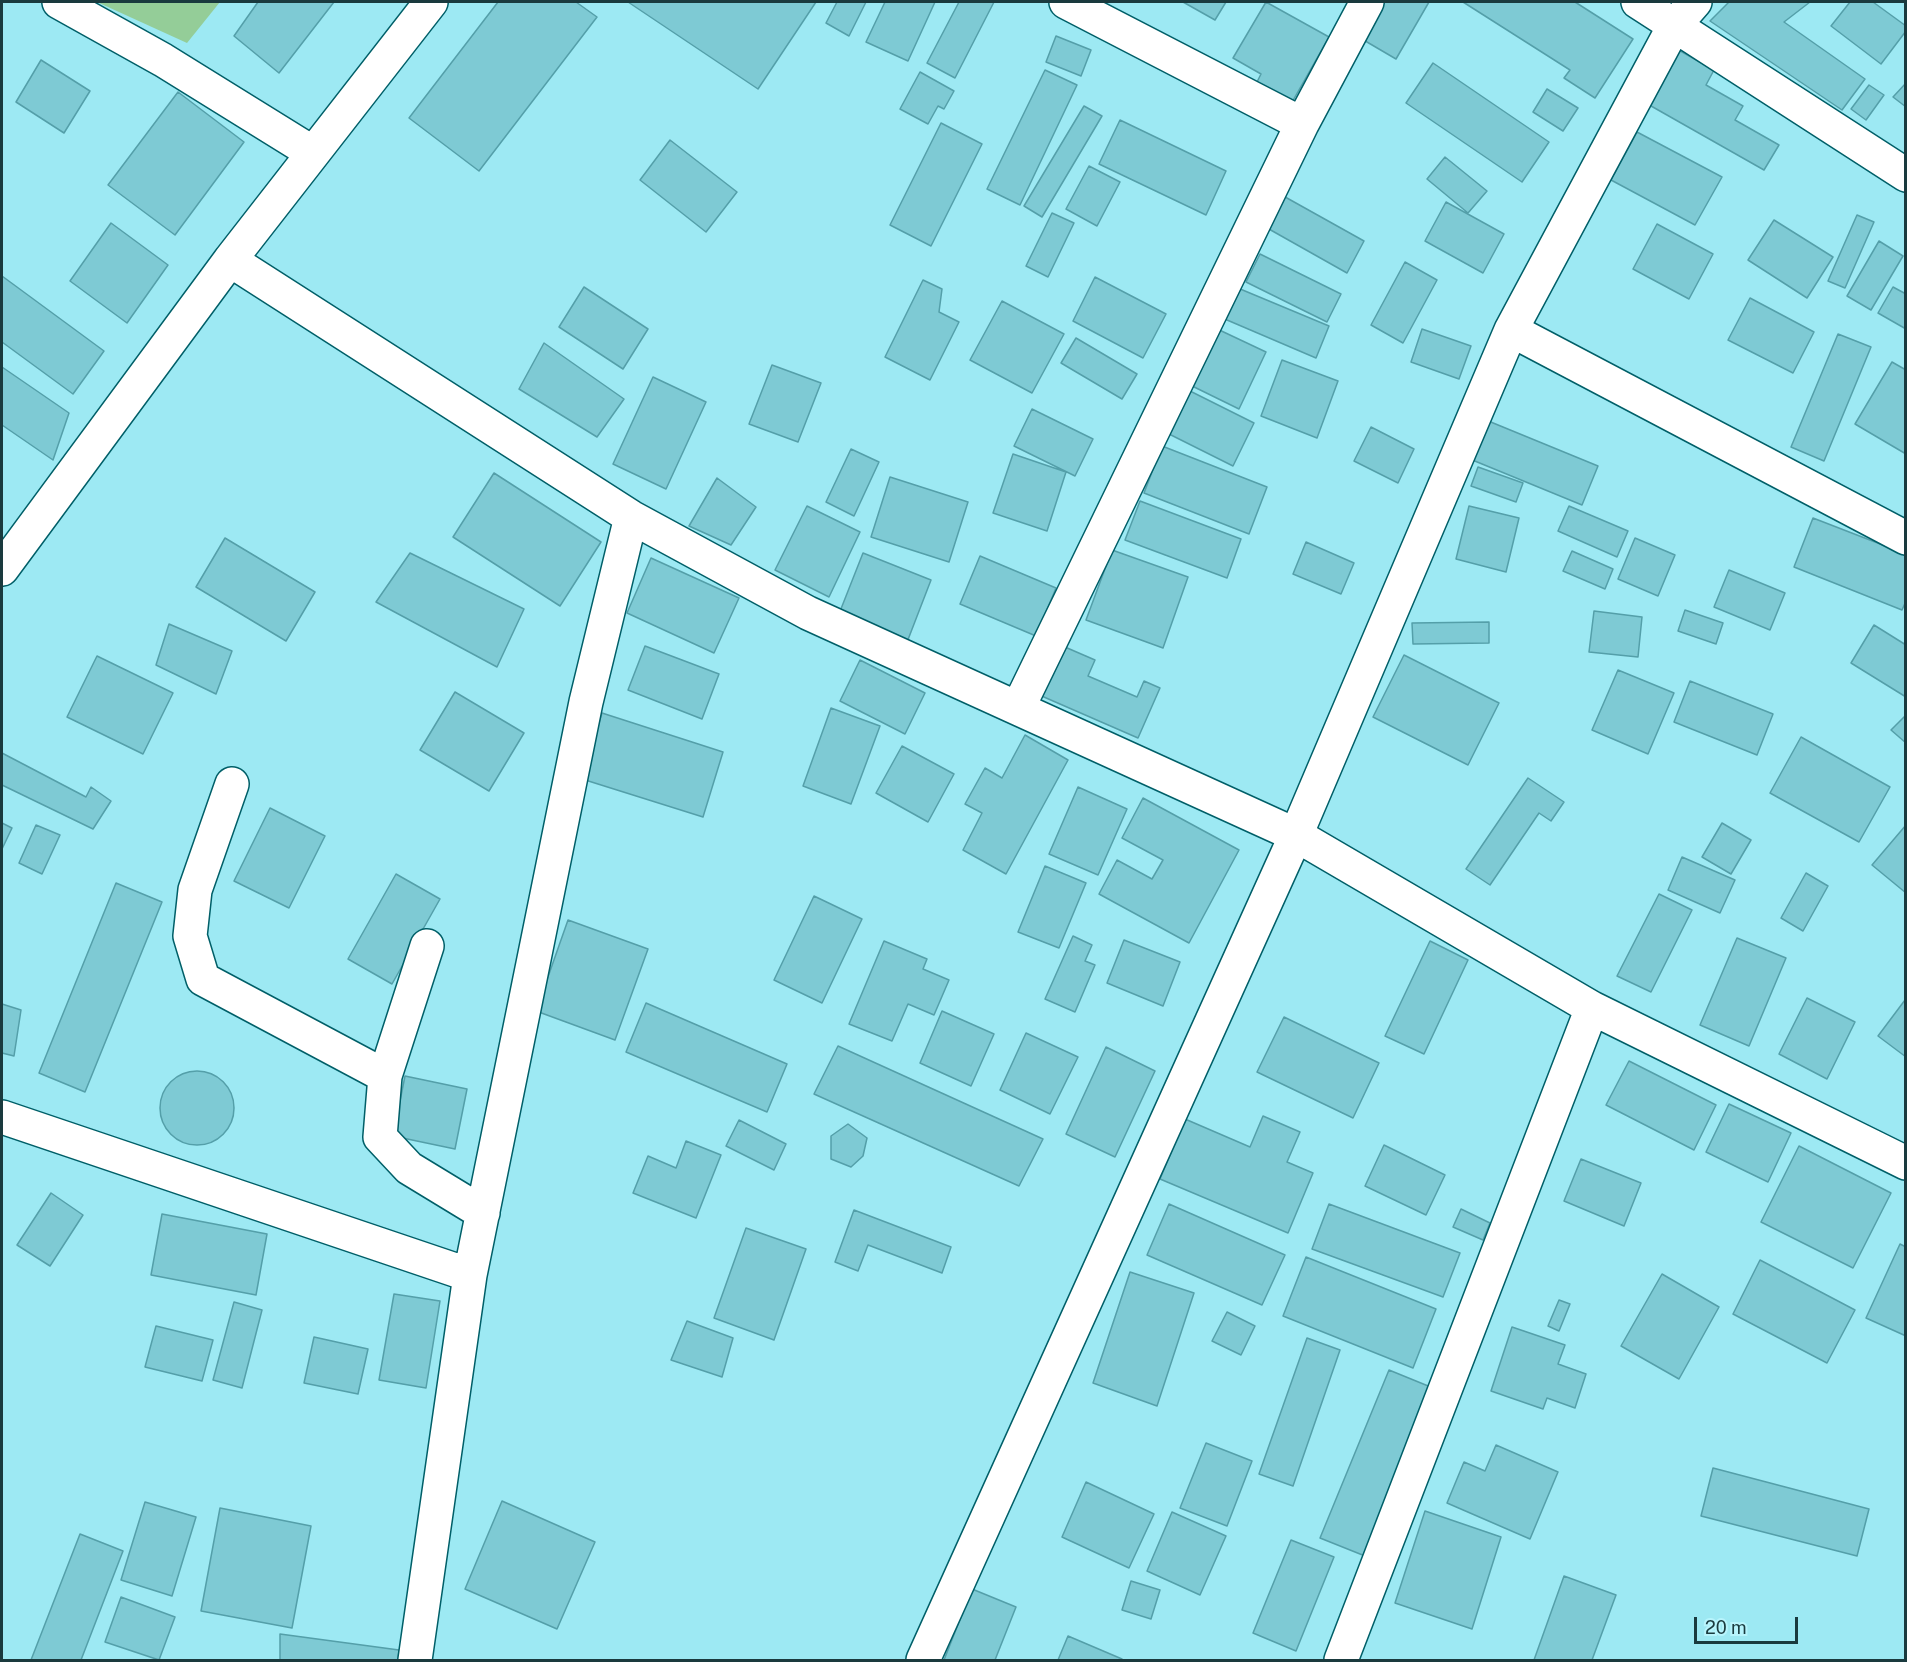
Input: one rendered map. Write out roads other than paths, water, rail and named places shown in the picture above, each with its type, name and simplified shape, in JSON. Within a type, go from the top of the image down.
[{"type":"street","points":[[59,2],[163,60],[313,153]]},
{"type":"street","points":[[2,569],[230,260],[431,2]]},
{"type":"street","points":[[1066,2],[1302,124]]},
{"type":"street","points":[[1018,708],[1302,124],[1366,2]]},
{"type":"street","points":[[1638,2],[1905,176]]},
{"type":"street","points":[[923,1660],[1296,835],[1511,330],[1674,26],[1695,2]]},
{"type":"street","points":[[230,260],[631,518],[808,612],[1296,835],[1592,1008],[1905,1163]]},
{"type":"street","points":[[1511,330],[1905,538]]},
{"type":"street","points":[[415,1660],[470,1275],[586,702],[631,518]]},
{"type":"street","points":[[232,784],[195,890],[190,936],[203,979],[386,1076]]},
{"type":"street","points":[[427,946],[386,1076],[380,1137],[396,1157],[409,1168],[483,1213]]},
{"type":"street","points":[[1341,1660],[1592,1008]]},
{"type":"street","points":[[2,1117],[470,1275]]}]
